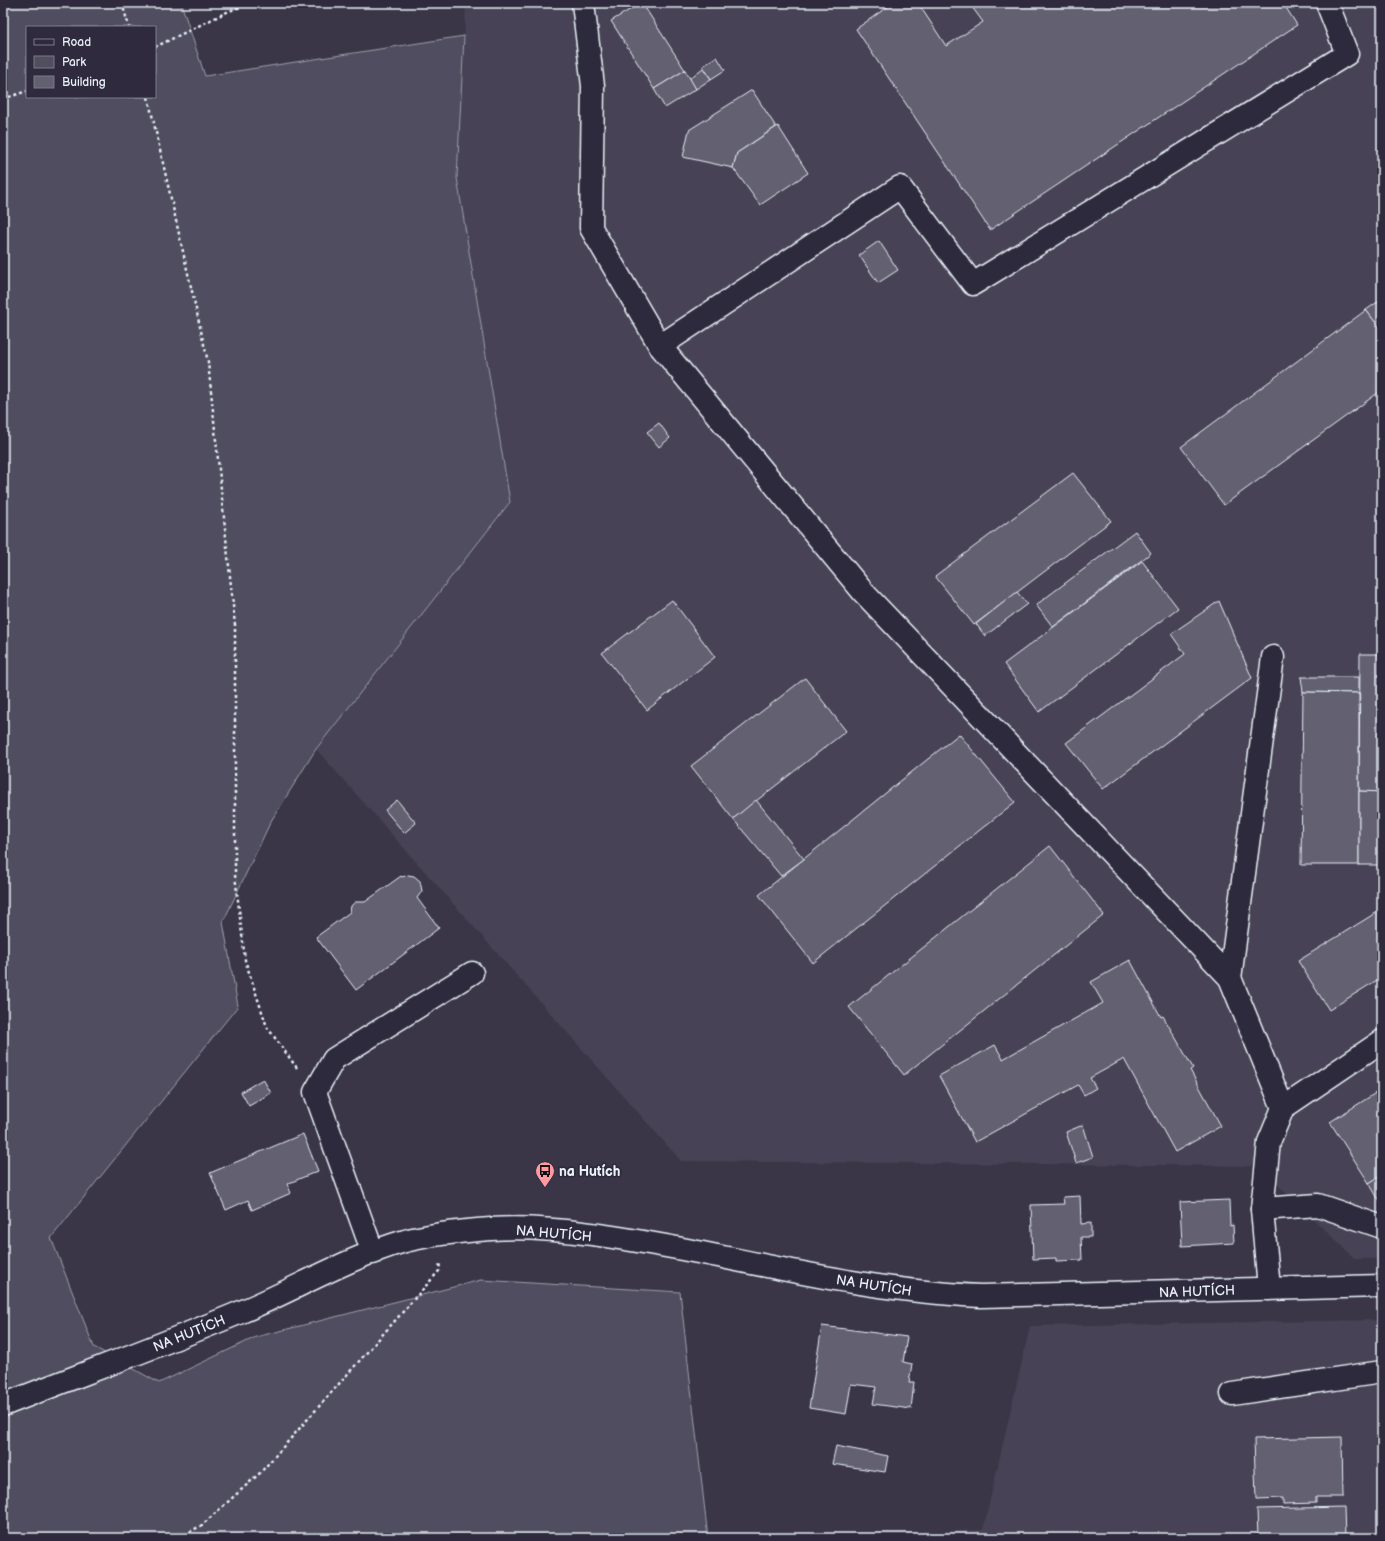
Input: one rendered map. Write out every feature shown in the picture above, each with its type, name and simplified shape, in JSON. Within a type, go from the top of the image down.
[{"type":"street","points":[[583,3],[593,86],[591,228],[660,346],[864,594],[1230,978],[1283,1108]]},
{"type":"street","points":[[660,346],[900,187],[973,284],[1348,54],[1327,3]]},
{"type":"street","points":[[1230,978],[1273,657]]},
{"type":"street","points":[[373,1253],[315,1092],[334,1059],[472,973]]},
{"type":"street","points":[[1268,1289],[1262,1209],[1269,1142],[1283,1108],[1382,1041]]},
{"type":"street","points":[[1262,1209],[1318,1205],[1382,1227]]},
{"type":"street","name":"NA HUTÍCH","points":[[3,1405],[243,1311],[373,1253],[406,1241],[442,1234],[492,1229],[540,1229],[639,1241],[869,1286],[936,1294],[988,1296],[1382,1286]]},
{"type":"street","points":[[1232,1394],[1382,1372]]},
{"type":"path","points":[[122,3],[129,26]]},
{"type":"path","points":[[156,47],[249,3]]},
{"type":"path","points":[[3,99],[26,91]]},
{"type":"path","points":[[148,98],[208,362],[235,625],[235,875],[245,960],[267,1027],[315,1092]]},
{"type":"path","points":[[179,1538],[202,1525],[260,1473],[439,1271],[442,1234]]},
{"type":"shaded area","points":[[466,3],[1382,3],[1382,1259],[1355,1259],[1258,1166],[681,1161],[316,749],[510,502],[457,178]]},
{"type":"shaded area","points":[[1382,1320],[1382,1538],[708,1538],[983,1530],[1030,1326]]},
{"type":"green space","points":[[3,3],[181,3],[205,76],[464,36],[457,178],[510,502],[316,749],[271,821],[223,922],[238,1006],[51,1238],[94,1347],[159,1383],[256,1337],[481,1280],[680,1292],[708,1538],[3,1538]]},
{"type":"building","points":[[641,3],[685,70],[654,89],[611,21]]},
{"type":"building","points":[[893,3],[918,3],[946,46],[983,22],[972,7],[977,3],[1283,3],[1297,25],[990,230],[856,29]]},
{"type":"building","points":[[717,57],[725,70],[711,79],[703,66]]},
{"type":"building","points":[[703,68],[711,79],[696,89],[689,79]]},
{"type":"building","points":[[685,70],[696,89],[665,108],[654,89]]},
{"type":"building","points":[[752,90],[776,127],[737,153],[733,168],[683,157],[689,130]]},
{"type":"building","points":[[778,126],[808,173],[760,205],[733,168],[737,153]]},
{"type":"building","points":[[879,241],[898,270],[878,283],[859,255]]},
{"type":"building","points":[[1382,299],[1382,331],[1366,310]]},
{"type":"building","points":[[1366,310],[1382,331],[1382,390],[1224,505],[1181,447]]},
{"type":"building","points":[[659,423],[670,438],[659,447],[647,432]]},
{"type":"building","points":[[1073,473],[1111,521],[974,625],[935,576]]},
{"type":"building","points":[[1135,531],[1151,553],[1053,627],[1036,605]]},
{"type":"building","points":[[1142,561],[1178,608],[1039,712],[1004,664]]},
{"type":"building","points":[[1017,592],[1027,604],[985,636],[976,624]]},
{"type":"building","points":[[672,600],[715,657],[647,710],[602,653]]},
{"type":"building","points":[[1219,601],[1252,678],[1103,789],[1066,743],[1185,654],[1171,634]]},
{"type":"building","points":[[1360,654],[1382,654],[1382,792],[1359,791]]},
{"type":"building","points":[[1301,677],[1359,677],[1359,693],[1303,692]]},
{"type":"building","points":[[805,678],[846,731],[733,819],[691,766]]},
{"type":"building","points":[[1303,692],[1359,693],[1359,865],[1301,865]]},
{"type":"building","points":[[959,734],[1015,802],[813,963],[759,895]]},
{"type":"building","points":[[1359,791],[1382,792],[1382,865],[1359,865]]},
{"type":"building","points":[[397,800],[416,823],[404,833],[385,810]]},
{"type":"building","points":[[756,800],[804,859],[781,876],[733,819]]},
{"type":"building","points":[[1050,846],[1104,915],[904,1075],[849,1007]]},
{"type":"building","points":[[401,876],[414,876],[420,881],[422,891],[417,898],[439,928],[356,990],[316,937],[350,912],[351,906],[355,902],[365,902]]},
{"type":"building","points":[[1382,909],[1382,977],[1329,1010],[1298,961]]},
{"type":"building","points":[[1130,960],[1161,1017],[1163,1016],[1193,1068],[1190,1070],[1221,1126],[1175,1152],[1124,1059],[1090,1078],[1096,1088],[1084,1095],[1078,1085],[975,1142],[939,1076],[995,1045],[1003,1059],[1103,1003],[1091,982]]},
{"type":"building","points":[[263,1079],[271,1093],[249,1106],[241,1092]]},
{"type":"building","points":[[1382,1089],[1382,1175],[1369,1183],[1330,1122]]},
{"type":"building","points":[[1083,1125],[1093,1157],[1076,1163],[1066,1132]]},
{"type":"building","points":[[303,1134],[318,1171],[287,1184],[291,1193],[252,1210],[248,1200],[226,1210],[210,1173]]},
{"type":"building","points":[[1382,1175],[1382,1205],[1369,1183]]},
{"type":"building","points":[[1080,1196],[1081,1224],[1091,1223],[1091,1237],[1081,1237],[1082,1260],[1056,1261],[1056,1258],[1033,1259],[1031,1205],[1064,1204],[1063,1197]]},
{"type":"building","points":[[1229,1200],[1230,1226],[1233,1225],[1234,1243],[1182,1246],[1180,1202]]},
{"type":"building","points":[[822,1326],[907,1337],[903,1362],[912,1364],[909,1382],[914,1382],[911,1409],[873,1404],[876,1387],[851,1384],[846,1414],[809,1408]]},
{"type":"building","points":[[1342,1437],[1343,1497],[1316,1497],[1316,1503],[1283,1504],[1283,1498],[1256,1499],[1254,1439]]},
{"type":"building","points":[[836,1446],[888,1456],[885,1472],[832,1464]]},
{"type":"building","points":[[1344,1507],[1345,1538],[1258,1538],[1257,1509]]},
{"type":"place","name":"na Hutích","points":[[545,1188]]}]
